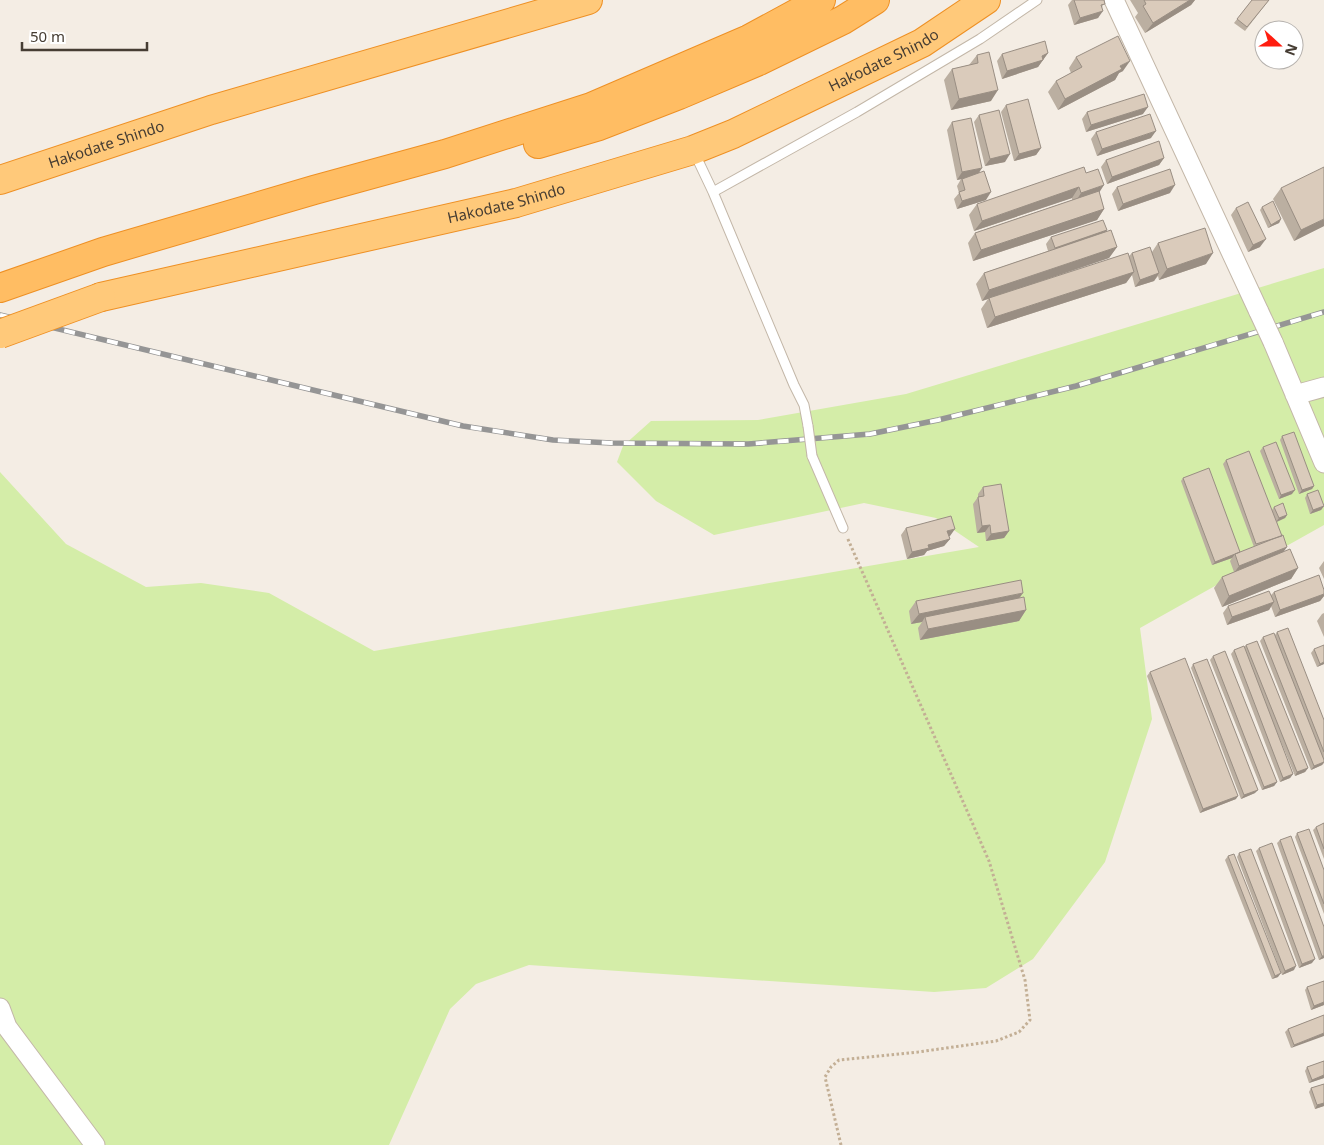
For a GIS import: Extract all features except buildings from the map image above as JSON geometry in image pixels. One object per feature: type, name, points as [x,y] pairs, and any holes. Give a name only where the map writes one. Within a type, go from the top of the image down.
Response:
[{"type":"highway","name":"Hakodate Shindo","points":[[0,180],[211,110],[587,0]]},
{"type":"highway","points":[[0,288],[103,252],[445,154],[592,107],[749,39],[821,0]]},
{"type":"highway","points":[[103,252],[505,154],[599,126],[759,61],[843,20],[875,0]]},
{"type":"highway","name":"Hakodate Shindo","points":[[0,334],[101,297],[516,203],[692,150],[733,134],[922,43],[986,0]]},
{"type":"street","points":[[1114,0],[1273,342],[1324,463]]},
{"type":"street","points":[[1294,394],[1324,387]]},
{"type":"street","points":[[0,1008],[7,1027],[95,1145]]},
{"type":"lane","points":[[713,192],[857,112],[964,49],[1037,0]]},
{"type":"lane","points":[[692,150],[713,192],[804,405],[812,456],[843,528]]},
{"type":"path","points":[[840,1145],[825,1077],[831,1067],[839,1060],[918,1052],[996,1041],[1019,1032],[1030,1020],[1025,980],[989,861],[843,528]]},
{"type":"green space","points":[[1324,268],[1324,525],[1140,628],[1152,719],[1105,862],[1033,959],[986,988],[934,992],[529,965],[476,984],[450,1009],[389,1145],[0,1145],[0,472],[66,544],[146,587],[201,583],[269,593],[374,651],[979,547],[936,518],[864,503],[714,535],[656,501],[617,462],[623,446],[651,421],[758,420],[906,394]]},
{"type":"railway","points":[[0,315],[463,426],[553,440],[611,443],[748,444],[870,434],[938,420],[1076,386],[1324,312]]}]
